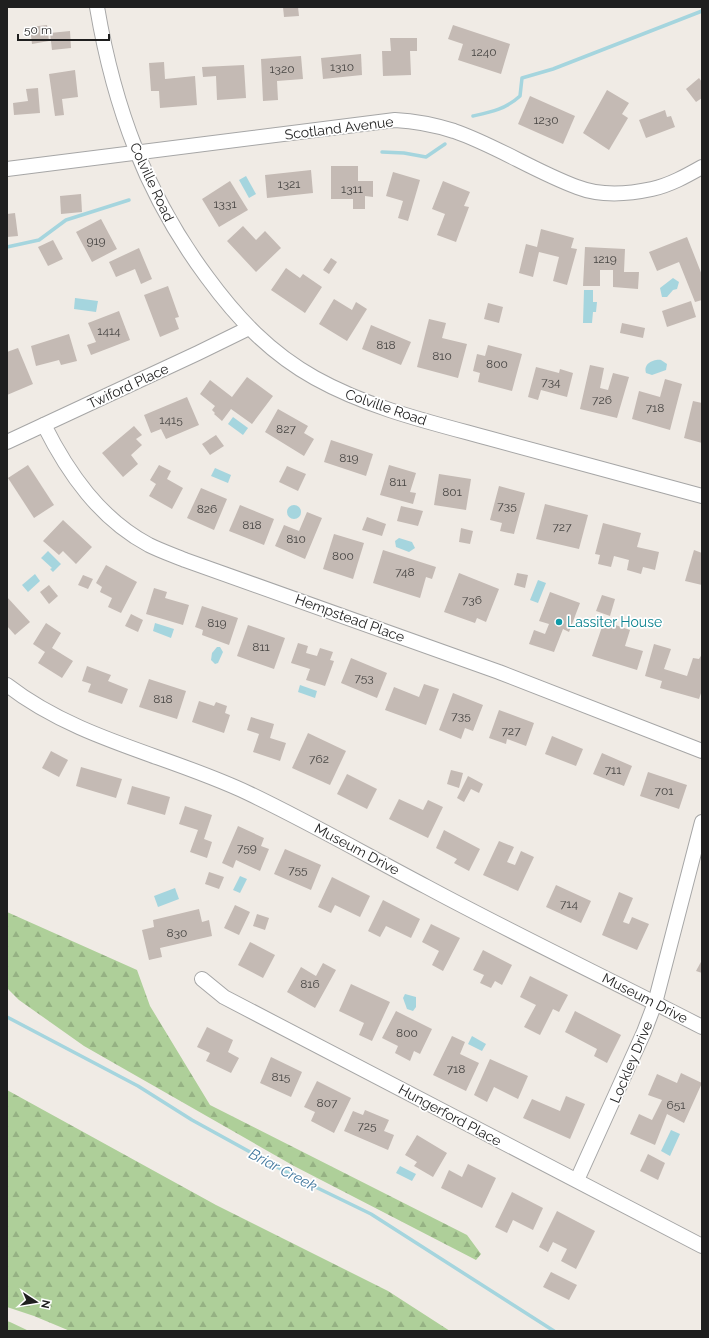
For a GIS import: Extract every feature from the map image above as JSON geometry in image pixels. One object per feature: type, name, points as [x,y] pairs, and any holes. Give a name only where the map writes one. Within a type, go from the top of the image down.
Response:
[{"type":"street","name":"Colville Road","points":[[97,7],[116,96],[153,191],[182,242],[225,302],[249,328],[295,366],[348,395],[371,405],[702,496]]},
{"type":"street","name":"Scotland Avenue","points":[[7,169],[395,120],[419,122],[455,131],[578,187],[600,192],[633,193],[654,189],[675,182],[702,167]]},
{"type":"street","name":"Twiford Place","points":[[7,442],[198,354],[249,328]]},
{"type":"street","name":"Hempstead Place","points":[[44,425],[57,452],[85,492],[116,523],[148,544],[185,560],[499,672],[702,751]]},
{"type":"street","name":"Museum Drive","points":[[7,684],[26,699],[78,728],[198,772],[246,792],[293,815],[428,888],[702,1027]]},
{"type":"street","name":"Lockley Drive","points":[[577,1180],[641,1039],[655,1003],[702,822]]},
{"type":"street","name":"Hungerford Place","points":[[202,979],[224,997],[702,1246]]},
{"type":"green space","points":[[7,912],[137,970],[150,1006],[210,1105],[467,1235],[481,1254],[476,1260],[294,1166],[84,1046],[19,1000],[7,988]]},
{"type":"green space","points":[[7,1090],[216,1205],[388,1291],[450,1331],[70,1331],[34,1316],[7,1307]]},
{"type":"green space","points":[[7,1321],[10,1322],[29,1331],[7,1331]]},
{"type":"water","points":[[246,176],[256,194],[249,198],[239,180]]},
{"type":"water","points":[[673,278],[679,282],[677,289],[673,290],[667,297],[662,297],[660,288]]},
{"type":"water","points":[[584,290],[593,290],[593,302],[597,302],[596,312],[593,312],[592,323],[583,323]]},
{"type":"water","points":[[75,298],[98,301],[96,312],[74,309]]},
{"type":"water","points":[[655,360],[661,360],[667,364],[666,370],[652,375],[646,373],[645,370],[649,363]]},
{"type":"water","points":[[233,417],[248,428],[243,435],[228,424]]},
{"type":"water","points":[[215,468],[231,475],[228,483],[211,476]]},
{"type":"water","points":[[291,505],[297,505],[301,509],[301,515],[297,519],[291,519],[287,515],[287,509]]},
{"type":"water","points":[[399,538],[412,542],[415,548],[409,552],[396,547],[395,541]]},
{"type":"water","points":[[48,551],[61,564],[53,572],[50,569],[52,568],[41,558]]},
{"type":"water","points":[[35,574],[40,581],[28,592],[22,585]]},
{"type":"water","points":[[538,580],[546,583],[538,603],[530,600]]},
{"type":"water","points":[[155,623],[174,629],[171,638],[153,631]]},
{"type":"water","points":[[217,647],[220,647],[223,652],[218,663],[215,664],[211,660],[212,653]]},
{"type":"water","points":[[300,685],[317,691],[315,698],[298,692]]},
{"type":"water","points":[[240,876],[247,879],[240,893],[233,890]]},
{"type":"water","points":[[175,888],[179,899],[158,907],[154,896]]},
{"type":"water","points":[[405,994],[416,997],[416,1007],[413,1011],[407,1009],[403,998]]},
{"type":"water","points":[[472,1036],[486,1044],[482,1051],[468,1044]]},
{"type":"water","points":[[671,1130],[680,1134],[670,1156],[661,1151]]},
{"type":"water","points":[[400,1166],[416,1174],[412,1181],[396,1173]]},
{"type":"building","points":[[283,7],[298,7],[299,16],[284,17]]},
{"type":"building","points":[[47,25],[49,41],[32,44],[30,27]]},
{"type":"building","points":[[453,25],[510,44],[501,74],[458,60],[463,44],[448,39]]},
{"type":"building","points":[[70,31],[71,48],[52,50],[50,33]]},
{"type":"building","points":[[390,38],[417,38],[417,51],[410,51],[411,75],[383,76],[382,51],[391,51]]},
{"type":"building","points":[[361,54],[362,75],[323,79],[321,58]]},
{"type":"building","points":[[301,56],[303,79],[277,81],[278,100],[263,101],[261,59]]},
{"type":"building","points":[[164,62],[165,79],[195,76],[197,105],[160,108],[159,91],[151,91],[149,63]]},
{"type":"building","points":[[244,65],[246,98],[217,100],[216,76],[203,77],[202,67]]},
{"type":"building","points":[[75,70],[78,97],[62,99],[64,115],[55,116],[49,74]]},
{"type":"building","points":[[699,78],[702,82],[702,98],[696,102],[686,89]]},
{"type":"building","points":[[38,88],[40,113],[14,115],[13,103],[28,101],[26,89]]},
{"type":"building","points":[[607,90],[629,103],[622,114],[628,118],[609,150],[583,133]]},
{"type":"building","points":[[530,96],[575,116],[563,144],[518,124]]},
{"type":"building","points":[[665,110],[667,117],[671,116],[675,127],[646,138],[639,120]]},
{"type":"building","points":[[331,166],[358,166],[358,181],[373,181],[373,197],[365,196],[365,209],[353,209],[353,199],[331,199]]},
{"type":"building","points":[[311,170],[313,193],[267,198],[265,175]]},
{"type":"building","points":[[393,172],[420,180],[408,221],[398,218],[403,201],[386,196]]},
{"type":"building","points":[[230,181],[248,210],[219,227],[202,199]]},
{"type":"building","points":[[443,181],[470,192],[464,206],[469,207],[456,242],[437,235],[445,214],[432,209]]},
{"type":"building","points":[[81,194],[82,212],[61,214],[60,196]]},
{"type":"building","points":[[15,213],[18,236],[7,237],[7,214]]},
{"type":"building","points":[[101,219],[117,249],[92,262],[76,232]]},
{"type":"building","points":[[243,226],[256,240],[265,231],[281,248],[256,272],[227,241]]},
{"type":"building","points":[[541,229],[574,238],[571,248],[577,249],[567,285],[553,281],[559,257],[539,252],[533,277],[519,273],[526,244],[537,247]]},
{"type":"building","points":[[687,237],[702,275],[702,300],[695,302],[679,262],[657,271],[649,252]]},
{"type":"building","points":[[53,240],[63,259],[48,266],[38,247]]},
{"type":"building","points":[[585,247],[625,249],[624,272],[639,272],[638,289],[613,287],[613,270],[600,270],[600,286],[583,286]]},
{"type":"building","points":[[139,248],[152,279],[141,284],[135,269],[116,277],[109,262]]},
{"type":"building","points":[[331,258],[337,262],[329,274],[323,270]]},
{"type":"building","points":[[286,268],[300,278],[303,274],[322,287],[305,313],[271,290]]},
{"type":"building","points":[[168,286],[179,317],[175,318],[179,329],[160,337],[144,295]]},
{"type":"building","points":[[334,299],[352,310],[356,302],[367,309],[347,341],[319,324]]},
{"type":"building","points":[[691,301],[696,317],[667,327],[662,311]]},
{"type":"building","points":[[488,303],[503,307],[499,323],[484,319]]},
{"type":"building","points":[[119,311],[130,340],[91,355],[87,345],[96,342],[88,323]]},
{"type":"building","points":[[429,319],[446,323],[442,338],[467,344],[458,378],[417,367]]},
{"type":"building","points":[[622,323],[645,328],[643,338],[620,333]]},
{"type":"building","points":[[371,325],[411,342],[401,365],[362,349]]},
{"type":"building","points":[[69,334],[77,361],[61,365],[59,360],[36,366],[31,346]]},
{"type":"building","points":[[488,345],[522,354],[512,391],[478,382],[480,373],[473,371],[477,354],[485,356]]},
{"type":"building","points":[[18,348],[33,384],[7,395],[7,352]]},
{"type":"building","points":[[590,365],[604,368],[600,388],[608,390],[613,373],[629,377],[617,418],[580,409]]},
{"type":"building","points":[[536,367],[559,373],[560,369],[573,373],[567,397],[541,390],[538,400],[528,397]]},
{"type":"building","points":[[247,377],[273,396],[252,424],[231,409],[222,421],[214,414],[215,413],[212,410],[215,406],[200,394],[210,380],[232,397]]},
{"type":"building","points":[[665,379],[682,384],[670,430],[632,419],[639,391],[660,397]]},
{"type":"building","points":[[187,397],[199,425],[166,439],[161,429],[151,433],[144,415]]},
{"type":"building","points":[[693,401],[702,403],[702,443],[684,438]]},
{"type":"building","points":[[278,409],[308,426],[304,433],[314,439],[304,456],[265,432]]},
{"type":"building","points":[[134,426],[142,435],[136,439],[142,445],[131,455],[138,464],[123,477],[102,453]]},
{"type":"building","points":[[216,435],[224,446],[210,455],[202,444]]},
{"type":"building","points":[[331,440],[373,454],[366,476],[324,462]]},
{"type":"building","points":[[28,465],[54,505],[34,518],[8,478]]},
{"type":"building","points":[[159,465],[171,471],[167,479],[183,488],[172,509],[149,496],[156,484],[150,480]]},
{"type":"building","points":[[389,465],[416,473],[410,492],[416,493],[413,504],[380,495]]},
{"type":"building","points":[[287,466],[306,474],[298,491],[279,482]]},
{"type":"building","points":[[439,474],[471,479],[466,510],[434,505]]},
{"type":"building","points":[[499,486],[525,493],[514,534],[500,531],[502,523],[490,520]]},
{"type":"building","points":[[201,488],[227,499],[214,530],[187,518]]},
{"type":"building","points":[[545,504],[588,515],[579,549],[536,539]]},
{"type":"building","points":[[240,505],[274,519],[264,545],[229,531]]},
{"type":"building","points":[[401,506],[423,511],[418,526],[397,521]]},
{"type":"building","points":[[307,512],[322,518],[305,559],[275,546],[284,525],[299,531]]},
{"type":"building","points":[[367,517],[386,524],[382,536],[362,530]]},
{"type":"building","points":[[63,520],[92,547],[76,564],[63,551],[59,555],[43,541]]},
{"type":"building","points":[[603,523],[641,533],[637,547],[659,552],[655,570],[643,567],[641,574],[627,570],[629,560],[614,556],[611,567],[598,564],[600,555],[595,554]]},
{"type":"building","points":[[461,528],[473,531],[470,544],[459,542]]},
{"type":"building","points":[[334,534],[364,543],[353,579],[323,569]]},
{"type":"building","points":[[383,550],[436,567],[432,579],[426,577],[420,598],[373,583]]},
{"type":"building","points":[[694,550],[702,553],[702,585],[685,581]]},
{"type":"building","points":[[106,565],[137,582],[121,613],[108,607],[112,598],[100,592],[102,587],[96,583]]},
{"type":"building","points":[[459,573],[499,589],[486,622],[477,618],[475,623],[444,612]]},
{"type":"building","points":[[517,573],[528,575],[525,588],[514,585]]},
{"type":"building","points":[[83,575],[93,579],[88,589],[78,585]]},
{"type":"building","points":[[49,585],[58,596],[49,604],[40,592]]},
{"type":"building","points":[[154,588],[167,592],[165,598],[189,605],[183,625],[146,614]]},
{"type":"building","name":"Lassiter House","points":[[550,592],[580,603],[569,632],[563,629],[554,652],[529,644],[534,630],[545,634],[549,624],[539,621]]},
{"type":"building","points":[[602,595],[615,599],[610,616],[596,611]]},
{"type":"building","points":[[7,597],[30,622],[15,635],[7,626]]},
{"type":"building","points":[[202,606],[238,618],[229,645],[202,635],[203,630],[195,627]]},
{"type":"building","points":[[131,614],[143,620],[138,632],[125,626]]},
{"type":"building","points":[[604,621],[630,630],[625,646],[643,651],[637,670],[592,656]]},
{"type":"building","points":[[46,623],[61,633],[52,648],[73,661],[62,678],[38,663],[45,652],[33,644]]},
{"type":"building","points":[[248,625],[285,638],[274,669],[237,656]]},
{"type":"building","points":[[298,643],[308,646],[306,653],[317,656],[320,648],[333,652],[330,660],[334,661],[325,686],[306,680],[310,669],[291,663]]},
{"type":"building","points":[[654,644],[671,649],[664,669],[687,676],[693,658],[699,659],[702,654],[702,690],[699,699],[660,688],[662,681],[645,676]]},
{"type":"building","points":[[351,658],[387,673],[377,698],[341,683]]},
{"type":"building","points":[[87,666],[111,675],[108,681],[128,689],[122,704],[88,692],[91,684],[82,681]]},
{"type":"building","points":[[149,679],[186,691],[177,719],[139,707]]},
{"type":"building","points":[[424,684],[439,689],[426,725],[385,710],[394,687],[419,697]]},
{"type":"building","points":[[453,693],[483,705],[473,731],[465,728],[461,739],[439,730]]},
{"type":"building","points":[[199,701],[214,706],[216,702],[227,706],[225,713],[230,715],[224,733],[192,722]]},
{"type":"building","points":[[499,710],[534,723],[526,746],[507,739],[506,744],[489,738]]},
{"type":"building","points":[[251,717],[274,724],[270,738],[286,743],[280,761],[253,752],[259,734],[247,730]]},
{"type":"building","points":[[308,733],[346,751],[330,785],[292,768]]},
{"type":"building","points":[[552,736],[583,749],[576,766],[545,754]]},
{"type":"building","points":[[51,751],[68,760],[59,777],[42,768]]},
{"type":"building","points":[[602,753],[632,766],[624,786],[593,774]]},
{"type":"building","points":[[81,767],[122,779],[116,798],[76,786]]},
{"type":"building","points":[[451,770],[463,773],[459,788],[447,784]]},
{"type":"building","points":[[648,772],[687,785],[679,809],[640,796]]},
{"type":"building","points":[[347,774],[377,789],[367,809],[337,794]]},
{"type":"building","points":[[468,776],[483,784],[479,793],[471,789],[464,802],[457,798]]},
{"type":"building","points":[[132,786],[170,797],[165,815],[127,804]]},
{"type":"building","points":[[399,799],[423,810],[428,800],[443,807],[428,838],[389,819]]},
{"type":"building","points":[[185,806],[212,815],[204,839],[212,842],[207,858],[190,852],[198,830],[179,824]]},
{"type":"building","points":[[238,826],[264,838],[261,846],[269,849],[260,871],[236,860],[233,868],[222,863]]},
{"type":"building","points":[[444,830],[480,849],[469,871],[454,863],[457,859],[436,848]]},
{"type":"building","points":[[499,841],[514,847],[507,862],[515,865],[521,851],[534,857],[518,891],[483,875]]},
{"type":"building","points":[[285,849],[321,865],[311,890],[274,874]]},
{"type":"building","points":[[209,872],[224,877],[219,889],[205,884]]},
{"type":"building","points":[[332,877],[370,896],[360,917],[335,905],[331,913],[318,907]]},
{"type":"building","points":[[556,885],[591,901],[581,923],[546,907]]},
{"type":"building","points":[[619,892],[633,898],[623,922],[629,924],[632,917],[649,924],[637,950],[602,935]]},
{"type":"building","points":[[383,900],[420,919],[411,938],[386,926],[380,937],[368,931]]},
{"type":"building","points":[[235,905],[250,912],[239,935],[224,928]]},
{"type":"building","points":[[199,909],[202,922],[209,920],[212,936],[160,948],[162,957],[149,960],[142,930],[154,927],[153,920]]},
{"type":"building","points":[[257,914],[269,918],[265,930],[253,926]]},
{"type":"building","points":[[431,924],[460,938],[443,971],[432,965],[439,951],[422,942]]},
{"type":"building","points":[[250,942],[275,955],[263,978],[238,965]]},
{"type":"building","points":[[483,950],[512,965],[502,985],[495,981],[491,988],[480,983],[484,975],[473,970]]},
{"type":"building","points":[[702,960],[702,973],[696,971]]},
{"type":"building","points":[[323,963],[336,970],[315,1008],[287,992],[301,967],[316,976]]},
{"type":"building","points":[[530,976],[568,995],[559,1012],[553,1009],[540,1035],[524,1027],[536,1005],[520,997]]},
{"type":"building","points":[[351,984],[390,1002],[372,1041],[359,1035],[364,1023],[339,1011]]},
{"type":"building","points":[[396,1011],[432,1029],[420,1054],[414,1051],[410,1061],[395,1053],[398,1046],[382,1038]]},
{"type":"building","points":[[575,1011],[621,1035],[607,1063],[594,1056],[597,1049],[565,1032]]},
{"type":"building","points":[[207,1027],[233,1040],[228,1052],[239,1058],[231,1073],[206,1061],[210,1053],[197,1047]]},
{"type":"building","points":[[452,1036],[465,1042],[460,1054],[479,1063],[466,1091],[433,1075]]},
{"type":"building","points":[[271,1057],[302,1072],[291,1097],[260,1083]]},
{"type":"building","points":[[490,1059],[528,1076],[518,1099],[494,1087],[487,1102],[474,1095]]},
{"type":"building","points":[[681,1073],[702,1083],[684,1123],[667,1114],[655,1145],[630,1134],[639,1114],[652,1120],[662,1100],[648,1095],[657,1074],[677,1083]]},
{"type":"building","points":[[317,1081],[351,1098],[334,1133],[311,1121],[315,1112],[304,1107]]},
{"type":"building","points":[[566,1096],[585,1104],[570,1139],[523,1118],[532,1099],[560,1111]]},
{"type":"building","points":[[365,1110],[389,1120],[384,1131],[394,1135],[388,1150],[344,1131],[353,1111],[363,1115]]},
{"type":"building","points":[[417,1135],[447,1153],[433,1177],[414,1166],[417,1162],[405,1155]]},
{"type":"building","points":[[648,1154],[665,1163],[658,1180],[640,1171]]},
{"type":"building","points":[[468,1164],[496,1178],[482,1208],[441,1188],[449,1170],[462,1177]]},
{"type":"building","points":[[512,1192],[543,1208],[533,1230],[513,1220],[507,1233],[495,1227]]},
{"type":"building","points":[[557,1211],[595,1231],[576,1269],[561,1261],[567,1249],[553,1242],[548,1252],[539,1247]]},
{"type":"building","points":[[551,1272],[577,1285],[569,1300],[543,1287]]},
{"type":"waterway","points":[[473,116],[498,109],[515,100],[520,96],[522,78],[553,69],[702,11]]},
{"type":"waterway","points":[[382,152],[404,153],[426,157],[445,144]]},
{"type":"waterway","points":[[7,247],[39,240],[66,220],[129,200]]},
{"type":"waterway","name":"Briar Creek","points":[[7,1017],[138,1086],[192,1120],[299,1179],[371,1214],[554,1331]]},
{"type":"place","name":"Lassiter House","points":[[559,622]]}]
